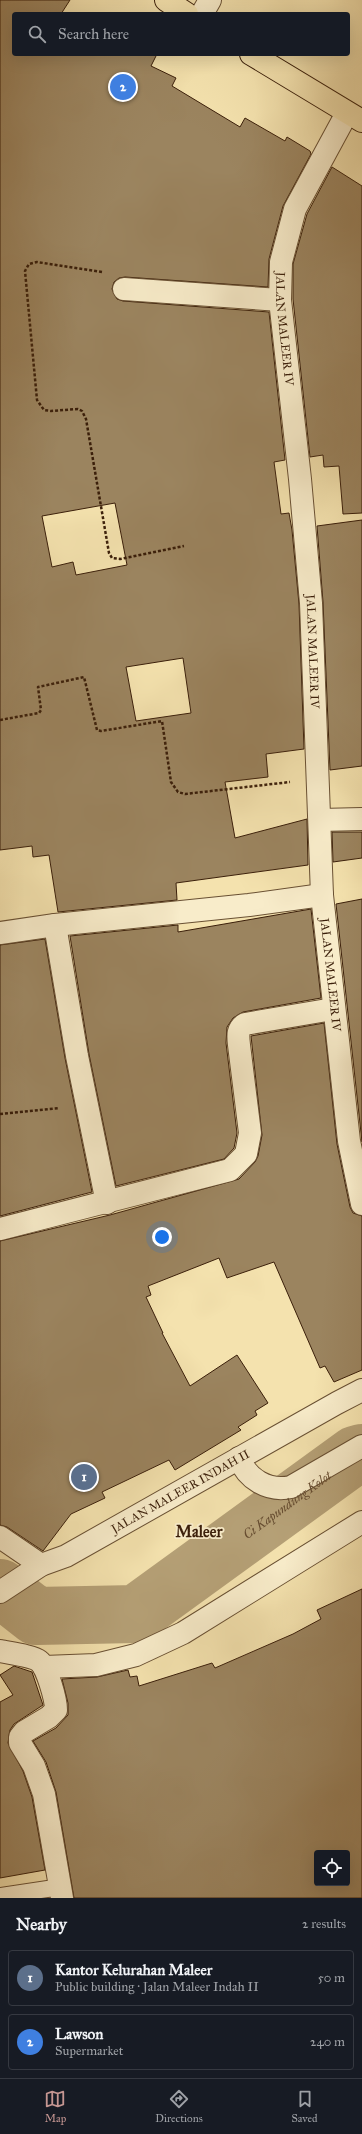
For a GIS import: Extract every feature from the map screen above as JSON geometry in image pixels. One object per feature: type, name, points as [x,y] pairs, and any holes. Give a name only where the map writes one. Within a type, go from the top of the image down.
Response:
[{"type":"main road","points":[[166,0],[184,12]]},
{"type":"main road","points":[[255,56],[354,117]]},
{"type":"street","points":[[203,12],[210,0]]},
{"type":"street","name":"JALAN MALEER IV","points":[[354,117],[295,209],[281,262],[280,300],[300,479],[311,604],[322,895],[333,1009],[349,1141],[362,1204]]},
{"type":"street","points":[[124,289],[280,300]]},
{"type":"street","points":[[320,820],[362,819]]},
{"type":"street","points":[[0,933],[55,925],[249,905],[322,895]]},
{"type":"street","points":[[55,925],[77,1056],[107,1203]]},
{"type":"street","points":[[0,1229],[107,1203],[230,1170],[246,1154],[250,1133],[239,1051],[238,1032],[241,1027],[245,1024],[333,1009]]},
{"type":"street","name":"JALAN MALEER INDAH II","points":[[4,1589],[41,1565],[66,1556],[362,1390]]},
{"type":"street","points":[[239,1458],[243,1469],[254,1480],[280,1489],[291,1486],[362,1446]]},
{"type":"street","points":[[44,1667],[96,1665],[136,1655],[183,1633],[362,1522]]},
{"type":"street","points":[[0,1537],[41,1565]]},
{"type":"street","points":[[0,1651],[38,1660],[44,1667],[56,1702],[56,1710],[24,1732],[20,1737],[20,1744],[34,1766],[44,1794],[62,1892]]},
{"type":"lane","points":[[0,1896],[62,1892]]},
{"type":"path","points":[[124,289],[122,279],[118,274],[37,262],[29,264],[25,271],[37,400],[44,410],[50,412],[78,410],[82,411],[86,419],[109,553],[112,558],[120,559],[184,546]]},
{"type":"path","points":[[0,720],[39,714],[41,710],[38,687],[84,676],[97,730],[101,732],[159,720],[162,721],[164,724],[171,782],[178,792],[185,794],[318,779]]},
{"type":"path","points":[[0,1114],[87,1104]]},
{"type":"building","points":[[0,0],[70,0],[62,12],[12,12],[12,56],[156,56],[151,66],[176,78],[172,86],[240,127],[245,118],[285,141],[287,137],[310,151],[311,154],[283,206],[269,259],[268,287],[125,277],[119,278],[114,282],[112,289],[117,299],[123,301],[269,312],[285,460],[274,462],[281,514],[289,513],[292,530],[299,604],[304,749],[266,754],[268,777],[225,782],[235,838],[307,819],[308,865],[176,883],[177,900],[58,912],[49,855],[33,857],[32,846],[0,850]],"holes":[[[115,503],[127,565],[76,575],[73,562],[52,567],[42,516]],[[183,658],[191,713],[136,721],[126,667]]]},
{"type":"building","points":[[332,167],[362,186],[362,513],[343,514],[339,466],[324,467],[323,455],[310,457],[293,299],[293,264],[307,214]]},
{"type":"building","points":[[362,520],[362,766],[330,770],[323,602],[317,526]]},
{"type":"building","points":[[332,832],[362,832],[362,858],[333,862]]},
{"type":"building","points":[[362,899],[362,1142],[336,904]]},
{"type":"building","points":[[311,909],[321,998],[243,1012],[233,1018],[227,1027],[226,1043],[237,1133],[234,1148],[224,1159],[116,1186],[89,1054],[70,936],[178,925],[178,932]]},
{"type":"building","points":[[45,939],[65,1058],[92,1192],[0,1216],[0,945]]},
{"type":"building","points":[[324,1023],[337,1144],[350,1207],[353,1213],[362,1216],[362,1370],[334,1382],[325,1366],[320,1368],[274,1262],[227,1278],[219,1258],[148,1286],[151,1295],[146,1297],[162,1333],[190,1386],[237,1355],[268,1403],[255,1411],[257,1415],[238,1427],[241,1430],[175,1470],[169,1460],[102,1492],[105,1498],[71,1514],[43,1551],[7,1527],[0,1525],[0,1241],[110,1215],[239,1179],[255,1162],[258,1156],[262,1135],[251,1036]]},
{"type":"building","points":[[362,1589],[362,1898],[74,1898],[56,1792],[46,1762],[33,1741],[56,1728],[68,1715],[68,1703],[62,1679],[97,1677],[128,1670],[130,1677],[137,1676],[139,1686],[212,1663],[215,1668],[293,1634],[321,1619],[317,1610]]},
{"type":"building","points":[[14,1666],[32,1672],[43,1705],[14,1724],[10,1730],[8,1743],[23,1771],[32,1797],[45,1870],[0,1878],[0,1702],[13,1695],[0,1675]]},
{"type":"waterway","name":"Ci Kapundung Kolot","points":[[0,1588],[36,1616],[136,1614],[355,1455],[362,1453]]},
{"type":"place","name":"Lawson","points":[[123,87]]},
{"type":"place","name":"Kantor Kelurahan Maleer","points":[[84,1477]]},
{"type":"district","name":"Maleer","points":[[199,1531]]}]
